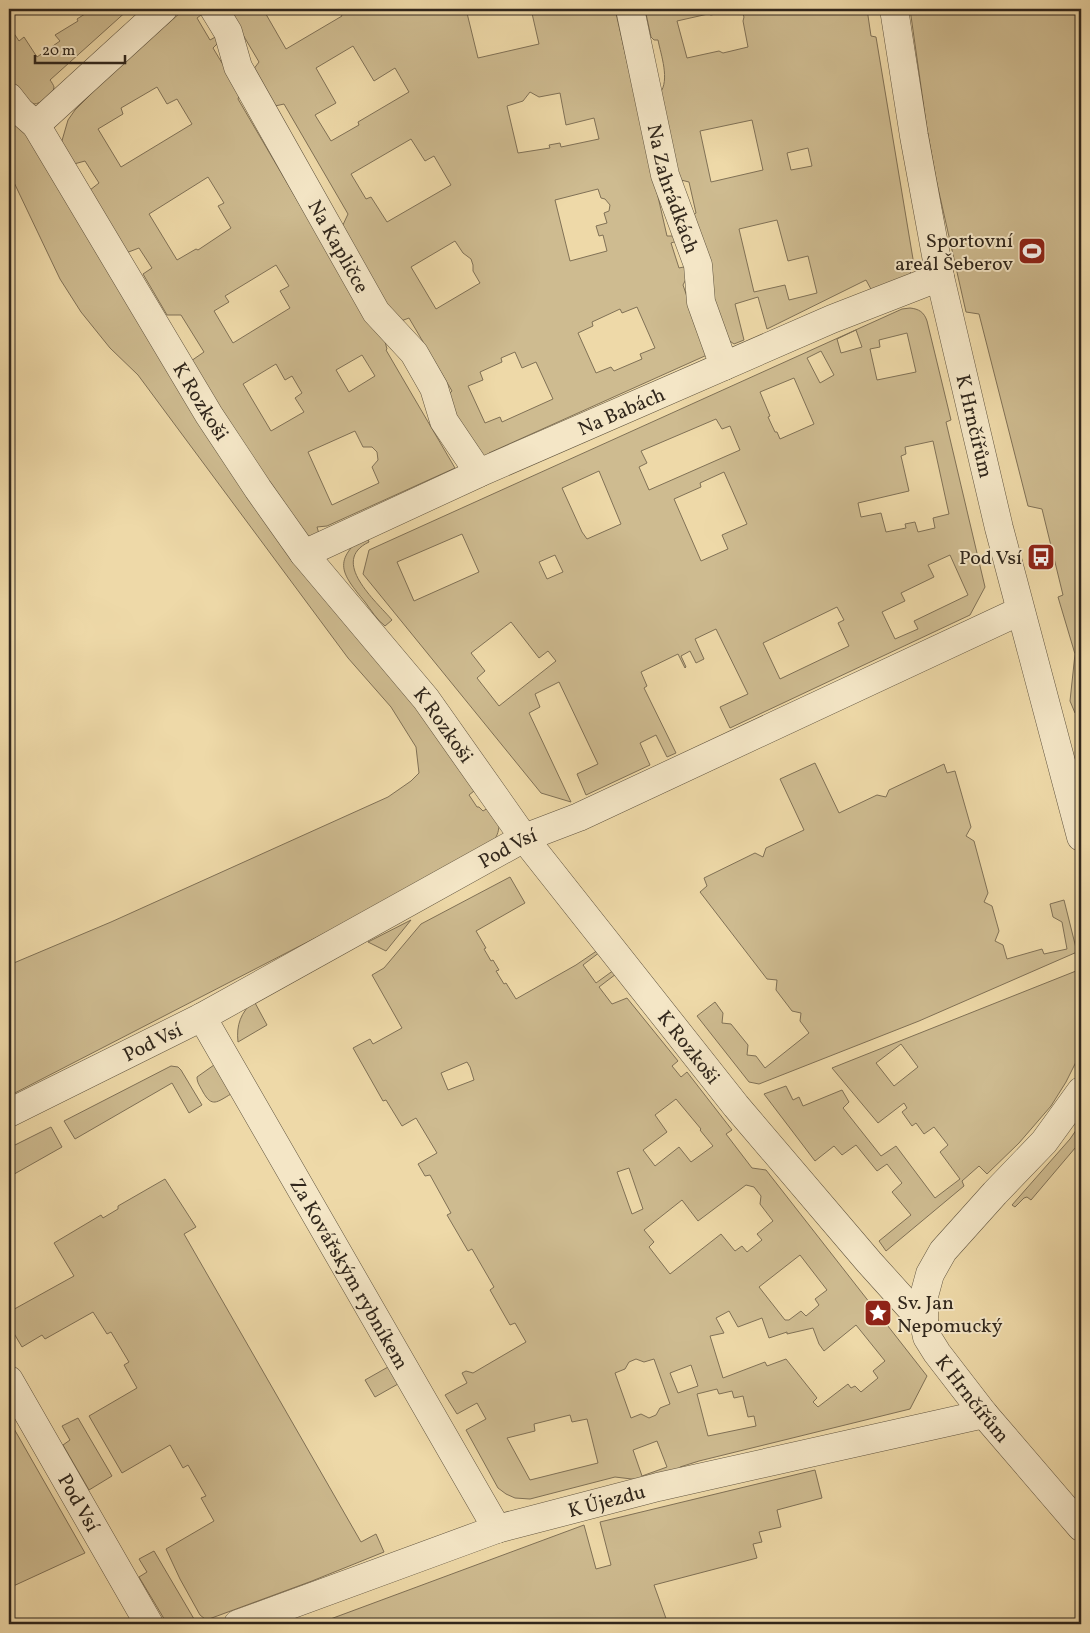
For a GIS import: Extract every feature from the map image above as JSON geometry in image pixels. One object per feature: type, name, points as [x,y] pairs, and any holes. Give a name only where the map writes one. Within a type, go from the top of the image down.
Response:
[{"type":"street","points":[[36,125],[162,9]]},
{"type":"street","name":"Na Kapličce","points":[[214,9],[230,37],[238,67],[362,286],[382,319],[414,353],[434,388],[444,421],[479,474]]},
{"type":"street","name":"Na Zahrádkách","points":[[630,9],[665,175],[698,266],[701,302],[724,366]]},
{"type":"street","name":"K Hrnčířům","points":[[894,9],[914,136],[940,277],[1020,611],[1081,837]]},
{"type":"street","name":"K Rozkoši","points":[[9,96],[20,111],[36,125],[208,415],[304,554],[426,699],[524,838],[736,1106],[869,1262],[924,1322]]},
{"type":"street","name":"Na Babách","points":[[304,554],[479,474],[724,366],[832,319],[940,277]]},
{"type":"street","name":"Pod Vsí","points":[[9,1113],[202,1017],[524,838],[579,817],[1020,611]]},
{"type":"street","name":"Za Kovářským rybníkem","points":[[202,1017],[498,1530]]},
{"type":"street","name":"K Hrnčířům","points":[[1081,1091],[1044,1142],[995,1193],[943,1252],[930,1274],[924,1296],[924,1322],[927,1337],[937,1353],[984,1414],[1081,1527]]},
{"type":"street","name":"Pod Vsí","points":[[9,1380],[149,1624]]},
{"type":"street","name":"K Újezdu","points":[[238,1624],[498,1530],[658,1486],[984,1414]]},
{"type":"shaded area","points":[[87,9],[129,9],[50,80],[54,86],[52,93],[46,99],[34,104],[22,99],[12,89],[8,76],[9,26],[19,41],[24,37],[37,57],[60,41],[55,35],[78,21],[77,19],[88,12]]},
{"type":"shaded area","points":[[189,9],[200,9],[205,12],[197,18],[210,40],[219,35],[219,42],[213,48],[240,93],[238,99],[304,212],[384,338],[386,350],[455,468],[327,526],[317,527],[320,537],[317,539],[302,536],[191,361],[204,352],[181,315],[167,315],[143,274],[152,268],[139,248],[126,253],[90,190],[99,183],[85,161],[74,164],[61,144],[68,120],[75,110],[119,66],[180,13]],"holes":[[[157,87],[167,104],[177,99],[192,124],[121,167],[98,129],[123,114],[121,108]],[[208,177],[224,203],[218,206],[231,228],[198,250],[196,249],[177,260],[149,214]],[[276,265],[289,286],[280,291],[290,308],[233,343],[214,311],[229,302],[225,296]],[[362,355],[375,376],[349,392],[336,370]],[[276,364],[285,380],[292,376],[302,393],[295,398],[304,412],[271,431],[243,384]],[[355,431],[363,447],[372,447],[377,452],[378,460],[372,467],[379,483],[332,505],[308,452]]]},
{"type":"shaded area","points":[[223,9],[263,9],[286,49],[342,16],[338,9],[466,9],[478,58],[539,44],[531,9],[615,9],[667,236],[676,236],[680,240],[671,243],[679,268],[688,266],[687,277],[683,285],[707,355],[489,453],[491,459],[473,454],[448,395],[452,391],[409,318],[401,321],[392,319],[341,229],[348,214],[284,104],[275,106],[253,70],[259,62],[236,23]],"holes":[[[353,46],[374,81],[395,68],[409,92],[358,122],[359,125],[331,141],[315,115],[336,103],[316,68]],[[530,92],[539,97],[560,93],[566,125],[594,118],[599,139],[561,147],[560,143],[549,145],[550,148],[518,153],[507,106],[523,101]],[[411,139],[425,161],[434,156],[451,185],[387,222],[371,197],[366,199],[351,174]],[[598,189],[601,198],[605,199],[610,205],[609,211],[604,213],[607,223],[596,226],[599,236],[603,235],[607,251],[570,261],[555,200]],[[455,241],[463,253],[471,259],[473,271],[480,283],[436,309],[411,267]],[[637,307],[655,348],[640,354],[642,359],[614,371],[611,367],[596,373],[578,333],[593,326],[592,322],[620,309],[622,313]],[[515,352],[522,368],[536,362],[553,399],[502,422],[500,417],[485,423],[468,386],[483,380],[480,372],[502,362],[501,358]]]},
{"type":"shaded area","points":[[645,9],[726,9],[725,12],[677,21],[687,58],[748,47],[743,21],[744,17],[741,9],[867,9],[871,36],[876,37],[914,265],[909,270],[912,275],[872,291],[866,280],[767,329],[758,297],[735,304],[744,340],[734,344],[724,337],[693,215],[696,213],[689,182],[677,179],[660,93],[663,88],[665,74],[663,60],[658,40],[654,40],[651,37]],"holes":[[[752,120],[763,170],[711,182],[700,131]],[[808,148],[812,166],[791,170],[787,153]],[[777,220],[788,261],[808,256],[817,293],[789,300],[785,285],[754,292],[739,229]]]},
{"type":"shaded area","name":"Sportovní areál Šeberov","points":[[910,9],[1081,9],[1081,711],[1075,713],[1070,701],[1075,654],[1058,597],[1063,595],[1042,509],[1028,506],[979,314],[966,312],[936,179]]},
{"type":"shaded area","points":[[9,113],[29,138],[384,669],[467,771],[474,791],[469,795],[477,807],[483,811],[488,808],[499,818],[499,825],[495,838],[480,853],[9,1096],[9,965],[111,922],[388,797],[419,773],[416,747],[391,707],[348,658],[138,375],[110,348],[81,312],[60,279],[9,172]]},
{"type":"shaded area","points":[[902,309],[916,309],[921,311],[926,318],[951,420],[946,422],[985,587],[970,615],[730,728],[720,707],[748,694],[716,629],[695,639],[704,659],[696,663],[690,651],[681,656],[685,668],[678,654],[641,672],[647,686],[644,688],[676,753],[667,757],[656,735],[640,743],[650,765],[586,795],[577,774],[598,764],[559,682],[535,694],[540,707],[529,713],[571,802],[541,793],[363,574],[369,550]],"holes":[[[856,330],[862,347],[841,353],[837,339]],[[907,333],[916,372],[877,380],[870,349],[880,347],[879,340]],[[821,351],[834,375],[820,383],[807,358]],[[794,378],[814,424],[780,439],[768,417],[770,416],[760,392]],[[716,419],[722,429],[730,426],[740,450],[649,490],[639,467],[647,463],[641,451]],[[933,441],[949,514],[933,518],[935,528],[918,532],[915,522],[905,524],[906,528],[886,532],[881,513],[861,517],[858,503],[909,491],[901,456],[906,454],[905,447]],[[599,471],[621,524],[587,539],[562,488]],[[724,472],[747,524],[722,535],[728,549],[701,561],[674,499],[701,487],[700,483]],[[462,534],[479,572],[414,601],[397,562]],[[555,555],[563,572],[547,579],[539,562]],[[950,555],[968,595],[914,621],[918,629],[895,639],[882,612],[905,601],[901,593],[934,577],[928,565]],[[837,607],[844,620],[838,623],[849,646],[780,679],[763,643]],[[511,622],[539,658],[548,651],[556,661],[499,706],[477,678],[485,671],[471,653]]]},
{"type":"shaded area","points":[[366,534],[369,542],[358,550],[353,560],[354,570],[367,592],[392,620],[385,626],[350,583],[344,567],[344,560],[348,552]]},
{"type":"shaded area","points":[[815,763],[839,813],[877,795],[886,797],[889,790],[944,764],[947,773],[955,771],[971,827],[966,836],[974,841],[988,893],[984,902],[992,906],[999,931],[995,941],[1003,945],[1007,959],[1042,949],[1044,954],[1067,949],[1062,922],[1053,917],[1050,904],[1064,900],[1077,952],[919,1021],[759,1084],[749,1082],[697,1016],[715,1002],[723,1013],[722,1023],[731,1024],[748,1045],[747,1055],[756,1056],[765,1068],[809,1033],[800,1021],[801,1013],[792,1011],[776,990],[777,980],[767,979],[700,892],[707,886],[704,878],[755,853],[763,857],[766,848],[804,830],[780,779]]},
{"type":"shaded area","points":[[510,877],[525,903],[476,931],[491,961],[493,960],[499,970],[496,971],[516,999],[576,965],[598,950],[600,952],[583,965],[596,983],[614,970],[616,974],[599,987],[612,1004],[627,998],[678,1061],[672,1066],[681,1077],[687,1072],[732,1130],[726,1134],[752,1168],[766,1170],[927,1376],[910,1409],[699,1461],[680,1467],[680,1471],[640,1480],[615,1477],[530,1499],[515,1498],[498,1488],[466,1430],[486,1419],[477,1403],[457,1414],[445,1395],[467,1383],[462,1373],[466,1371],[473,1373],[526,1342],[515,1323],[510,1325],[490,1290],[494,1287],[472,1249],[468,1251],[447,1215],[451,1213],[430,1175],[425,1176],[418,1164],[437,1153],[416,1118],[402,1126],[386,1100],[383,1101],[353,1048],[370,1039],[373,1044],[402,1028],[372,975],[384,968],[421,924]],"holes":[[[467,1062],[474,1080],[448,1090],[441,1073]],[[676,1099],[713,1146],[691,1162],[679,1147],[655,1166],[643,1150],[667,1132],[655,1115]],[[629,1168],[643,1209],[632,1214],[617,1172]],[[746,1185],[754,1187],[761,1196],[760,1204],[773,1221],[757,1234],[762,1240],[747,1252],[742,1246],[735,1251],[721,1234],[670,1274],[649,1247],[654,1242],[644,1230],[682,1200],[698,1221]],[[800,1255],[827,1290],[815,1299],[819,1305],[806,1316],[801,1311],[789,1320],[785,1320],[759,1287]],[[729,1311],[738,1327],[762,1318],[769,1338],[787,1332],[787,1334],[813,1328],[824,1351],[856,1325],[885,1361],[873,1371],[878,1378],[861,1392],[855,1386],[851,1388],[848,1384],[818,1407],[813,1402],[817,1398],[786,1359],[767,1366],[765,1362],[723,1378],[710,1336],[724,1333],[716,1318]],[[636,1359],[644,1362],[654,1359],[670,1404],[660,1408],[656,1415],[649,1418],[641,1414],[631,1418],[615,1373],[625,1369],[629,1362]],[[691,1365],[698,1386],[678,1393],[670,1373]],[[717,1389],[719,1394],[732,1391],[734,1398],[743,1396],[748,1417],[754,1416],[756,1426],[708,1436],[697,1394]],[[570,1415],[572,1422],[587,1419],[598,1463],[530,1480],[507,1438],[535,1431],[534,1424]],[[657,1441],[667,1467],[642,1476],[633,1450]]]},
{"type":"shaded area","points":[[411,920],[386,951],[368,942]]},
{"type":"shaded area","points":[[1081,969],[1081,1052],[1051,1106],[1019,1143],[987,1174],[979,1166],[962,1181],[964,1186],[886,1251],[879,1241],[911,1215],[892,1192],[902,1183],[887,1164],[877,1171],[856,1145],[842,1155],[834,1146],[815,1161],[764,1094],[786,1086],[793,1100],[799,1097],[803,1106],[842,1090],[849,1102],[843,1108],[881,1156],[896,1146],[935,1198],[960,1179],[940,1152],[948,1145],[934,1127],[924,1134],[916,1123],[912,1126],[902,1112],[907,1108],[904,1103],[878,1123],[832,1068]],"holes":[[[901,1044],[918,1067],[894,1086],[876,1063]]]},
{"type":"shaded area","points":[[254,1001],[267,1025],[238,1042],[240,1019]]},
{"type":"shaded area","points":[[214,1065],[231,1094],[212,1102],[206,1097],[197,1077]]},
{"type":"shaded area","points":[[171,1066],[178,1067],[181,1070],[202,1105],[189,1113],[172,1083],[75,1139],[64,1121]]},
{"type":"shaded area","points":[[1081,1123],[1081,1141],[1031,1200],[1027,1197],[1015,1207],[1012,1205],[1070,1139]]},
{"type":"shaded area","points":[[51,1127],[62,1147],[9,1177],[9,1148]]},
{"type":"shaded area","points":[[165,1179],[196,1227],[184,1234],[361,1542],[376,1534],[384,1552],[209,1619],[205,1619],[200,1615],[166,1549],[214,1521],[201,1498],[206,1496],[188,1465],[183,1468],[170,1445],[122,1473],[89,1416],[137,1388],[124,1365],[129,1362],[111,1332],[107,1334],[93,1312],[45,1339],[42,1335],[22,1347],[9,1325],[9,1312],[74,1276],[54,1243],[101,1215],[103,1218],[118,1209],[118,1206]]},
{"type":"shaded area","points":[[388,1367],[398,1384],[375,1397],[365,1380]]},
{"type":"shaded area","points":[[78,1418],[112,1476],[89,1490],[63,1445],[70,1440],[62,1426]]},
{"type":"shaded area","points":[[9,1420],[85,1553],[9,1588]]},
{"type":"shaded area","points":[[815,1470],[822,1498],[777,1510],[781,1527],[759,1532],[762,1542],[753,1544],[757,1558],[654,1585],[668,1624],[317,1624],[584,1525],[596,1569],[611,1565],[600,1522]]},
{"type":"shaded area","points":[[154,1551],[197,1624],[168,1623],[139,1577],[147,1572],[139,1559]]},
{"type":"place","name":"Sportovní areál Šeberov","points":[[1032,251]]},
{"type":"place","name":"Pod Vsí","points":[[1041,557]]},
{"type":"place","name":"Sv. Jan Nepomucký","points":[[878,1313]]}]
